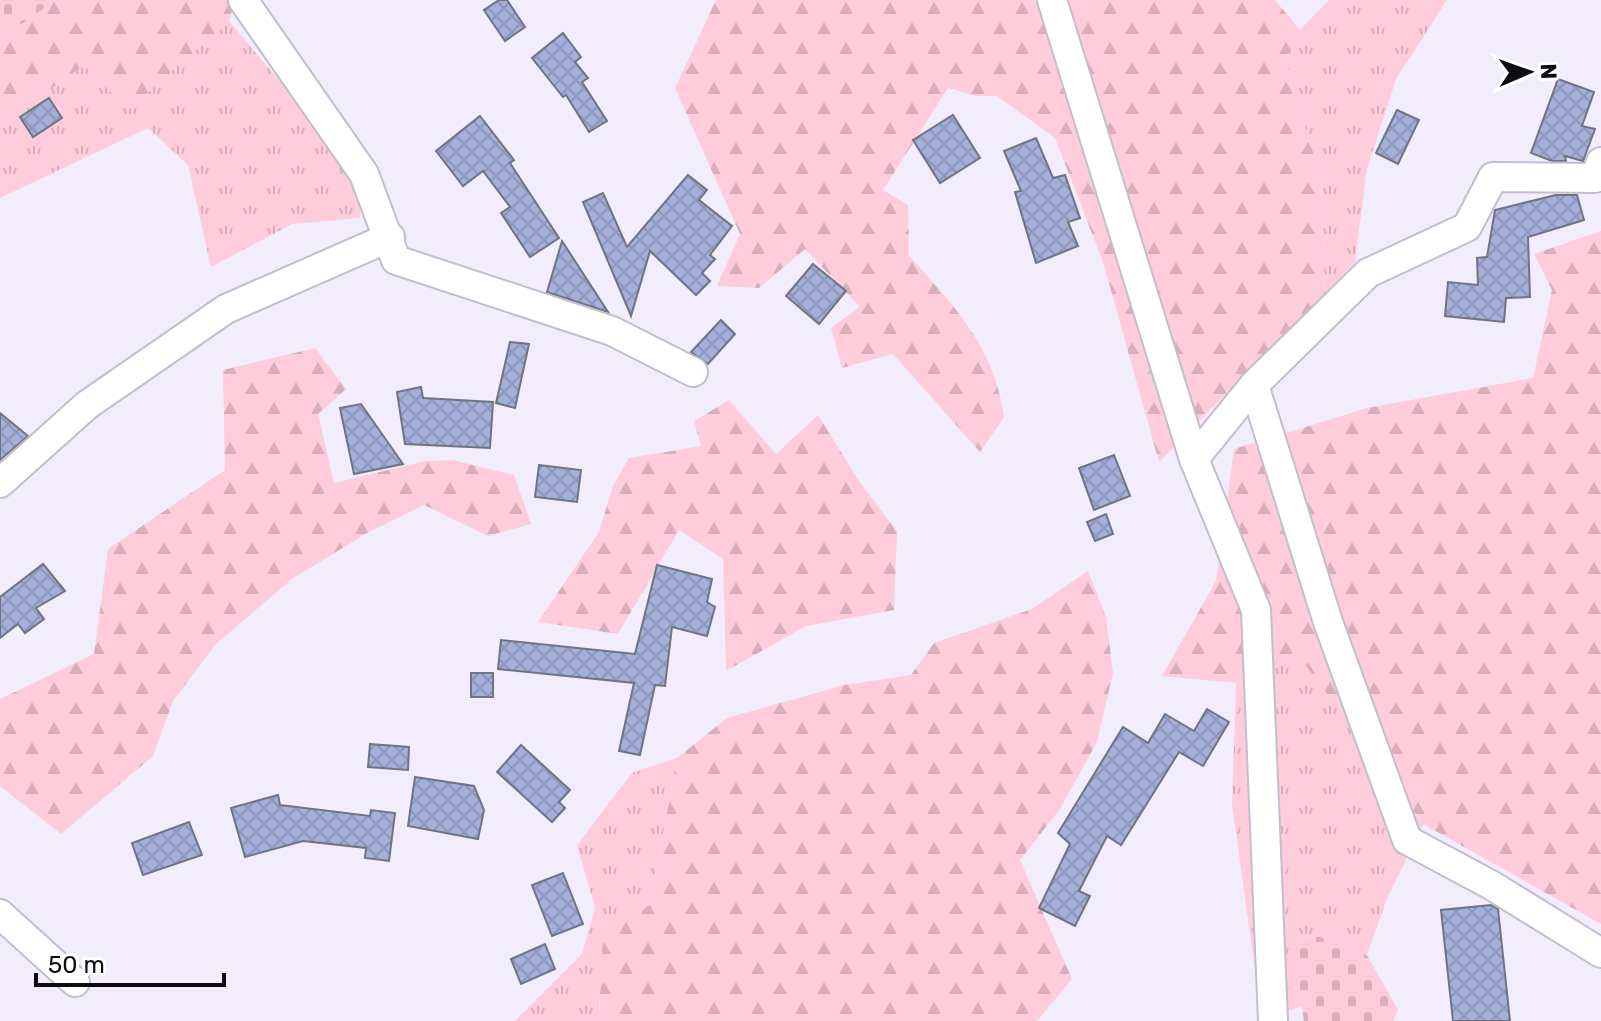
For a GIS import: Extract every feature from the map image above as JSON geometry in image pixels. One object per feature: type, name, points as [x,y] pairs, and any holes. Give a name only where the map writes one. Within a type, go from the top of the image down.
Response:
[{"type":"street","points":[[243,0],[364,174],[396,260],[612,331],[693,372]]},
{"type":"street","points":[[1052,0],[1194,459],[1256,610],[1273,1021]]},
{"type":"street","points":[[1194,459],[1254,385],[1368,273],[1467,227],[1493,177],[1595,178],[1601,162]]},
{"type":"street","points":[[0,483],[87,405],[226,309],[390,237]]},
{"type":"street","points":[[1254,385],[1328,622],[1407,840],[1491,885],[1601,953]]},
{"type":"street","points":[[0,914],[75,982]]},
{"type":"green space","points":[[0,0],[55,0],[16,28],[0,33]]},
{"type":"green space","points":[[55,0],[235,0],[229,21],[128,110],[85,65],[0,124],[0,33],[16,27]]},
{"type":"green space","points":[[716,0],[1275,0],[1300,30],[1286,64],[1321,178],[1325,293],[1159,462],[1103,262],[1055,138],[997,96],[976,96],[948,88],[883,190],[908,205],[909,256],[970,329],[992,370],[1004,417],[980,452],[893,354],[842,368],[831,328],[860,307],[805,249],[759,288],[717,286],[740,234],[675,88]]},
{"type":"green space","points":[[1329,0],[1447,0],[1396,79],[1367,169],[1355,262],[1325,293],[1321,178],[1286,64],[1300,30]]},
{"type":"green space","points":[[229,21],[293,97],[360,196],[360,218],[292,224],[211,267],[188,165],[148,128],[0,198],[0,124],[85,65],[128,109]]},
{"type":"green space","points":[[1601,231],[1601,924],[1423,824],[1301,659],[1236,683],[1162,676],[1216,581],[1234,449],[1367,408],[1533,378],[1552,290],[1534,254]]},
{"type":"green space","points":[[315,348],[346,389],[318,414],[334,483],[425,461],[452,460],[514,475],[531,524],[488,536],[424,505],[367,533],[292,579],[216,644],[173,701],[153,756],[61,834],[0,786],[0,699],[94,654],[108,549],[225,470],[223,370]]},
{"type":"green space","points":[[729,400],[776,454],[818,415],[859,481],[897,531],[894,610],[806,626],[726,671],[723,559],[679,530],[618,634],[538,622],[599,532],[613,486],[629,458],[701,446],[694,421]]},
{"type":"green space","points":[[1088,571],[1106,617],[1113,673],[1097,742],[1060,809],[1020,860],[1072,979],[1037,1021],[599,1021],[603,932],[650,905],[677,758],[727,718],[844,685],[911,675],[934,643],[1032,609]]},
{"type":"green space","points":[[1301,658],[1423,824],[1386,901],[1367,955],[1320,937],[1292,936],[1302,1006],[1262,1020],[1232,804],[1236,683]]},
{"type":"green space","points":[[677,758],[650,905],[599,1000],[599,1021],[515,1021],[582,954],[595,908],[577,845],[632,773]]},
{"type":"green space","points":[[1292,936],[1320,937],[1367,955],[1398,1010],[1393,1021],[1304,1021]]},
{"type":"building","points":[[499,0],[507,0],[525,27],[505,41],[484,10]]},
{"type":"building","points":[[563,33],[581,57],[575,62],[588,78],[582,82],[607,121],[589,132],[566,95],[563,97],[532,58]]},
{"type":"building","points":[[1558,79],[1594,92],[1582,126],[1595,129],[1583,161],[1565,156],[1566,161],[1552,161],[1531,153]]},
{"type":"building","points":[[49,98],[62,118],[33,137],[20,117]]},
{"type":"building","points":[[1397,110],[1419,120],[1398,164],[1376,153]]},
{"type":"building","points":[[953,115],[980,158],[940,183],[913,140]]},
{"type":"building","points":[[480,116],[514,160],[510,163],[559,238],[530,257],[501,213],[510,207],[483,171],[463,186],[436,151]]},
{"type":"building","points":[[1036,138],[1053,178],[1065,175],[1080,218],[1068,222],[1078,246],[1036,263],[1015,192],[1021,191],[1004,151]]},
{"type":"building","points":[[688,175],[707,190],[699,200],[732,226],[710,255],[715,259],[702,273],[710,281],[696,295],[650,251],[631,316],[583,202],[603,193],[627,247]]},
{"type":"building","points":[[1556,195],[1577,195],[1584,220],[1528,237],[1530,297],[1506,298],[1504,322],[1445,316],[1448,282],[1478,285],[1477,258],[1487,257],[1495,210]]},
{"type":"building","points":[[562,241],[608,312],[547,292]]},
{"type":"building","points":[[813,264],[846,291],[819,324],[786,296]]},
{"type":"building","points":[[721,320],[735,334],[708,364],[691,352]]},
{"type":"building","points":[[510,342],[529,344],[515,408],[496,403]]},
{"type":"building","points":[[421,387],[423,398],[493,402],[490,448],[405,444],[397,392]]},
{"type":"building","points":[[361,404],[403,464],[354,474],[340,408]]},
{"type":"building","points":[[0,413],[28,436],[0,460]]},
{"type":"building","points":[[1114,455],[1130,496],[1094,510],[1079,468]]},
{"type":"building","points":[[539,465],[581,470],[577,502],[535,497]]},
{"type":"building","points":[[1106,514],[1113,534],[1095,541],[1087,522]]},
{"type":"building","points":[[43,564],[65,591],[36,608],[44,619],[25,633],[18,624],[0,638],[0,597]]},
{"type":"building","points":[[657,565],[712,579],[707,602],[715,607],[707,636],[672,627],[665,686],[655,685],[640,755],[619,751],[634,683],[498,669],[501,640],[635,654]]},
{"type":"building","points":[[471,673],[493,673],[493,697],[471,697]]},
{"type":"building","points":[[1207,709],[1229,722],[1203,766],[1179,752],[1121,845],[1107,836],[1079,891],[1090,896],[1075,926],[1039,908],[1070,844],[1058,833],[1123,727],[1148,743],[1165,714],[1194,731]]},
{"type":"building","points":[[370,744],[409,747],[408,770],[368,767]]},
{"type":"building","points":[[521,745],[570,790],[559,802],[565,808],[552,822],[497,772]]},
{"type":"building","points":[[415,777],[474,786],[484,810],[478,839],[408,826]]},
{"type":"building","points":[[278,795],[280,805],[370,816],[371,810],[395,813],[389,861],[365,858],[366,848],[303,841],[245,857],[231,808]]},
{"type":"building","points":[[189,822],[202,855],[143,875],[132,843]]},
{"type":"building","points":[[563,873],[583,924],[552,936],[532,885]]},
{"type":"building","points":[[1491,905],[1498,909],[1510,1021],[1453,1021],[1441,910]]},
{"type":"building","points":[[545,944],[555,969],[521,984],[511,959]]}]
